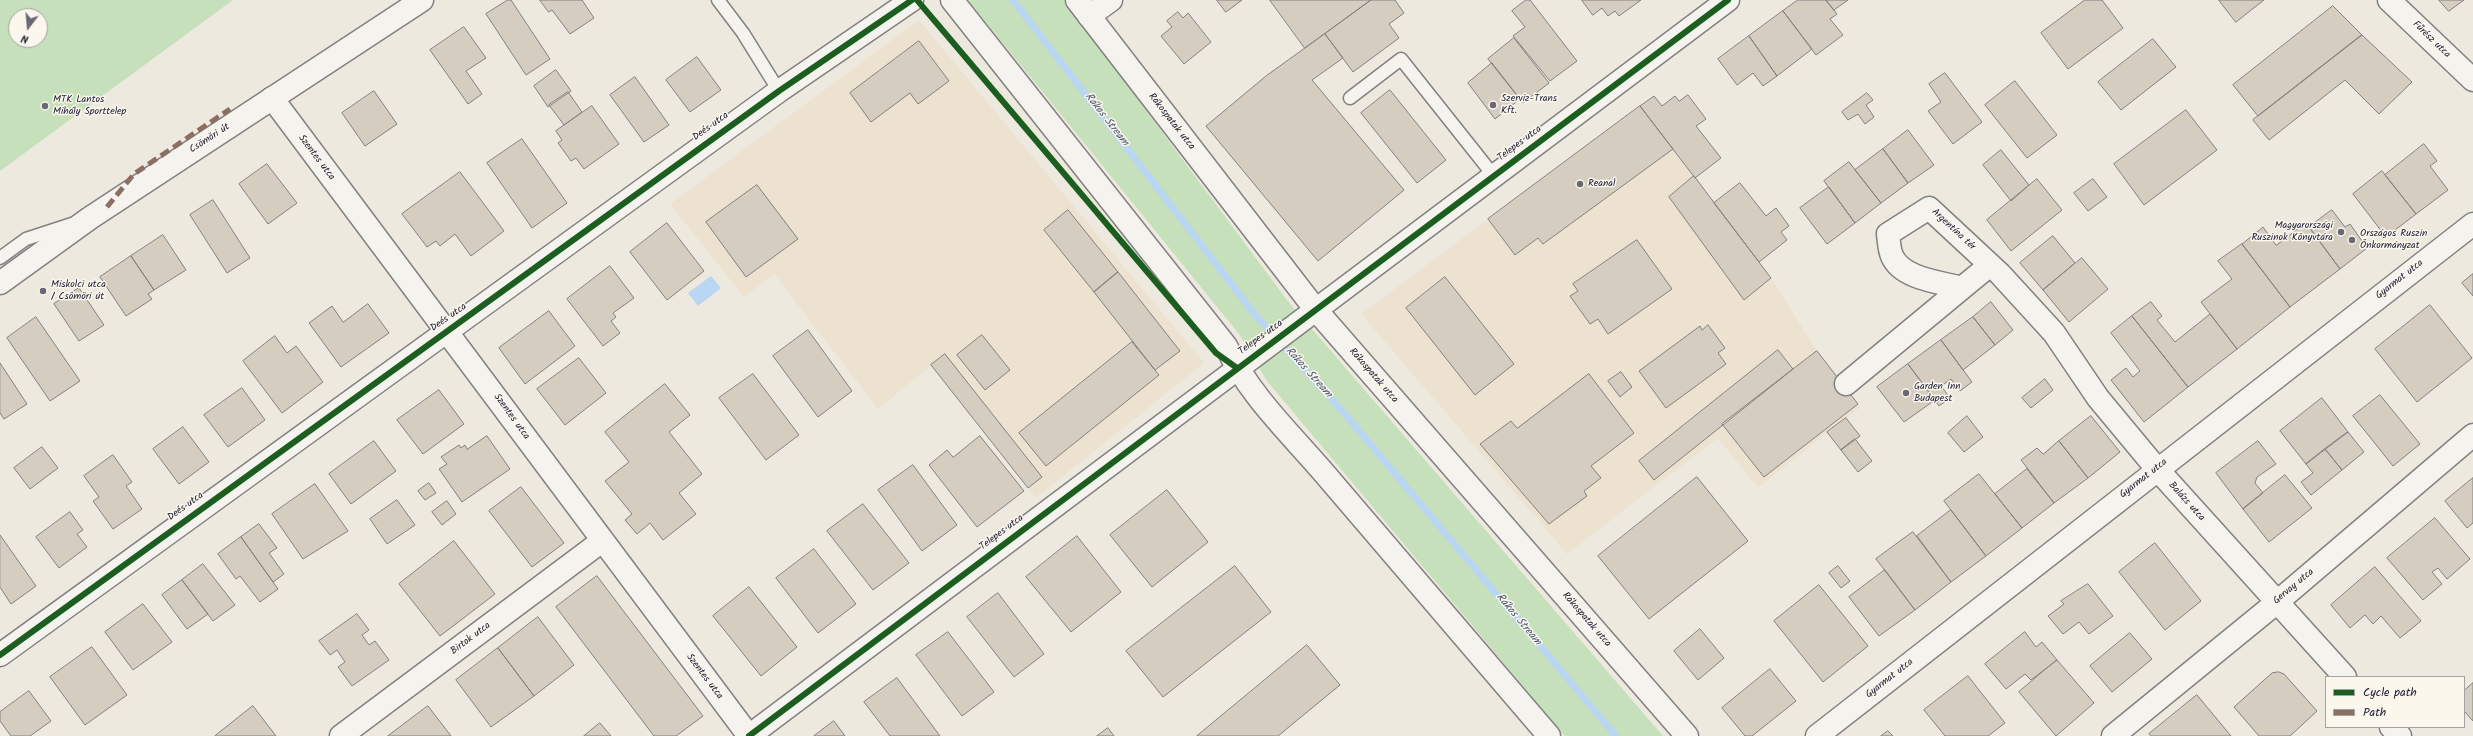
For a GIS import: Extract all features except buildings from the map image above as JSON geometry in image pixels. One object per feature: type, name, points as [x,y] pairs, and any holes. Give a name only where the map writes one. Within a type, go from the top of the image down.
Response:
[{"type":"street","name":"Csömöri út","points":[[0,283],[90,218],[422,0]]},
{"type":"street","name":"Deés utca","points":[[0,655],[396,366],[448,332],[779,91],[912,0]]},
{"type":"street","points":[[952,0],[1226,346],[1246,362],[1279,421],[1549,736]]},
{"type":"street","points":[[1083,8],[1110,0]]},
{"type":"street","name":"Telepes utca","points":[[749,736],[1728,0]]},
{"type":"street","name":"Fűrész utca","points":[[2389,0],[2473,80]]},
{"type":"street","name":"Rákospatak utca","points":[[1083,8],[1316,310],[1687,736]]},
{"type":"street","name":"Szentes utca","points":[[272,98],[749,736]]},
{"type":"street","name":"Argentína tér","points":[[1962,288],[1924,278],[1905,271],[1892,257],[1888,234],[1928,208],[1990,265]]},
{"type":"street","name":"Gyarmat utca","points":[[1817,736],[2157,469],[2473,224]]},
{"type":"street","points":[[1846,384],[1990,265]]},
{"type":"street","name":"Balázs utca","points":[[1990,265],[2054,333],[2098,398],[2157,469],[2276,603],[2344,676]]},
{"type":"street","name":"Gervay utca","points":[[2113,736],[2276,603],[2473,435]]},
{"type":"street","name":"Birtok utca","points":[[341,736],[602,541]]},
{"type":"street","points":[[2392,728],[2400,736]]},
{"type":"lane","points":[[718,0],[743,33],[779,91]]},
{"type":"lane","points":[[1350,98],[1401,60],[1494,176]]},
{"type":"lane","points":[[0,258],[26,239],[90,218]]},
{"type":"shaded area","points":[[919,20],[1204,363],[1036,498],[932,365],[878,409],[774,274],[744,297],[670,204]]},
{"type":"shaded area","points":[[1640,106],[1771,278],[1817,351],[1859,408],[1758,488],[1718,438],[1567,554],[1361,314]]},
{"type":"green space","name":"MTK Lantos Mihály Sporttelep","points":[[0,0],[233,0],[0,171]]},
{"type":"green space","points":[[968,0],[1064,0],[1287,300],[1663,736],[1565,736],[1267,381],[1239,334]]},
{"type":"water","points":[[711,276],[721,288],[698,306],[688,293]]},
{"type":"waterway","name":"Rákos Stream","points":[[1013,0],[1256,316],[1344,413],[1616,736]]},
{"type":"marked path","points":[[107,207],[134,174],[230,109]]},
{"type":"cycle path","points":[[0,655],[779,91],[912,0]]},
{"type":"cycle path","points":[[917,0],[1216,353],[1237,368]]},
{"type":"cycle path","points":[[749,736],[1728,0]]},
{"type":"place","name":"Szerviz-Trans Kft.","points":[[1493,105]]},
{"type":"place","name":"MTK Lantos Mihály Sporttelep","points":[[45,106]]},
{"type":"place","name":"Reanal","points":[[1580,184]]},
{"type":"place","name":"Magyarországi Ruszinok Könyvtára","points":[[2341,232]]},
{"type":"place","name":"Országos Ruszin Önkormányzat","points":[[2352,240]]},
{"type":"place","name":"Miskolci utca / Csömöri út","points":[[43,291]]},
{"type":"place","name":"Garden Inn Budapest","points":[[1906,393]]}]
